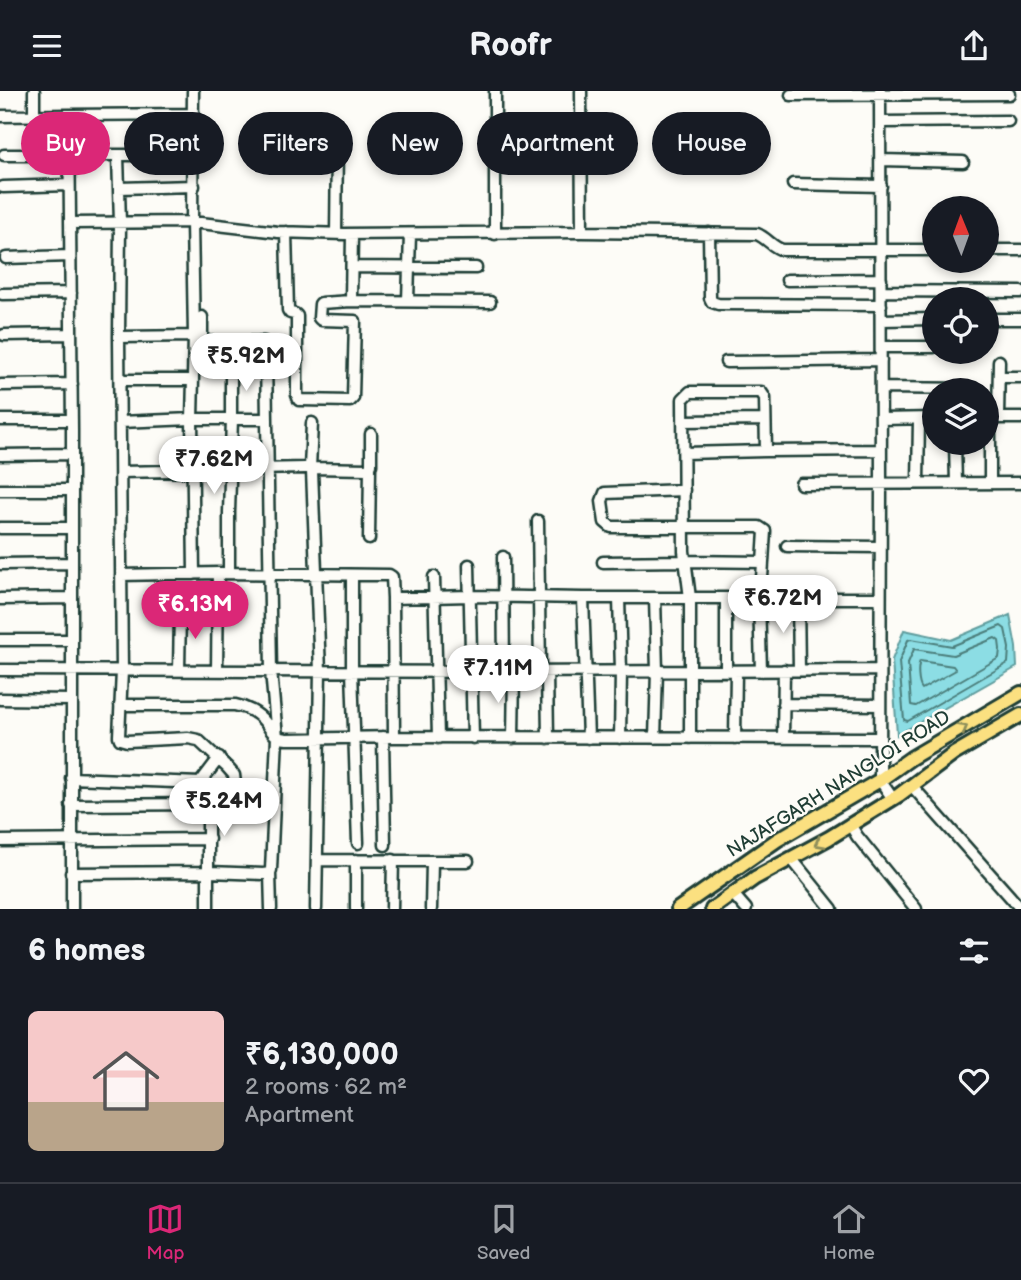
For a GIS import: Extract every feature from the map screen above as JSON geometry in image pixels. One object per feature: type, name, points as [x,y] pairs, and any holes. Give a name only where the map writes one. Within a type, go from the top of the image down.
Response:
[{"type":"main road","name":"NAJAFGARH NANGLOI ROAD","points":[[678,909],[777,840],[1021,693]]},
{"type":"main road","points":[[712,909],[755,878],[893,799],[954,754],[1021,715]]},
{"type":"street","points":[[33,91],[34,112]]},
{"type":"street","points":[[193,91],[194,112]]},
{"type":"street","points":[[495,91],[495,234]]},
{"type":"street","points":[[581,91],[582,232]]},
{"type":"street","points":[[880,93],[880,780],[893,799]]},
{"type":"street","points":[[790,95],[1009,94]]},
{"type":"street","points":[[0,116],[21,115]]},
{"type":"street","points":[[881,122],[1007,121]]},
{"type":"street","points":[[4,155],[21,155]]},
{"type":"street","points":[[110,156],[124,156]]},
{"type":"street","points":[[118,156],[122,671],[119,736],[123,741],[194,739],[202,742],[234,775],[236,792]]},
{"type":"street","points":[[881,160],[963,162]]},
{"type":"street","points":[[69,175],[72,384],[72,909]]},
{"type":"street","points":[[194,175],[192,222],[197,340]]},
{"type":"street","points":[[336,234],[337,175]]},
{"type":"street","points":[[793,184],[881,186]]},
{"type":"street","points":[[3,187],[69,185]]},
{"type":"street","points":[[119,188],[194,186]]},
{"type":"street","points":[[70,223],[192,222],[286,232],[336,234],[757,234],[774,247],[783,250],[922,250]]},
{"type":"street","points":[[286,232],[288,310],[297,316],[299,400],[352,400],[355,321],[321,320],[321,303],[489,302]]},
{"type":"street","points":[[709,233],[712,302],[881,305]]},
{"type":"street","points":[[351,301],[352,234]]},
{"type":"street","points":[[408,302],[410,234]]},
{"type":"street","points":[[999,250],[1021,250]]},
{"type":"street","points":[[6,258],[70,256]]},
{"type":"street","points":[[352,267],[475,268]]},
{"type":"street","points":[[787,280],[881,279]]},
{"type":"street","points":[[881,291],[1021,292]]},
{"type":"street","points":[[2,293],[71,293]]},
{"type":"street","points":[[194,574],[193,380],[201,317]]},
{"type":"street","points":[[881,320],[922,319]]},
{"type":"street","points":[[999,319],[1021,319]]},
{"type":"street","points":[[4,335],[71,334]]},
{"type":"street","points":[[120,337],[264,342]]},
{"type":"street","points":[[881,347],[922,347]]},
{"type":"street","points":[[266,358],[268,574],[271,671],[277,737],[270,873],[271,909]]},
{"type":"street","points":[[726,362],[881,360]]},
{"type":"street","points":[[999,364],[999,377],[1021,377]]},
{"type":"street","points":[[229,573],[231,366]]},
{"type":"street","points":[[120,380],[193,380]]},
{"type":"street","points":[[1,385],[72,384]]},
{"type":"street","points":[[881,388],[922,388]]},
{"type":"street","points":[[690,738],[690,598],[684,527],[685,395],[690,392],[759,391],[764,395],[766,451]]},
{"type":"street","points":[[999,418],[1021,418]]},
{"type":"street","points":[[120,422],[267,419]]},
{"type":"street","points":[[881,419],[922,419]]},
{"type":"street","points":[[918,483],[919,419]]},
{"type":"street","points":[[0,420],[72,420]]},
{"type":"street","points":[[683,421],[765,420]]},
{"type":"street","points":[[312,423],[310,468],[314,483],[320,671],[316,909]]},
{"type":"street","points":[[369,539],[371,434]]},
{"type":"street","points":[[684,453],[881,450]]},
{"type":"street","points":[[0,455],[72,454]]},
{"type":"street","points":[[955,455],[956,483]]},
{"type":"street","points":[[990,483],[991,455]]},
{"type":"street","points":[[121,472],[370,468]]},
{"type":"street","points":[[801,484],[1021,483]]},
{"type":"street","points":[[0,490],[72,490]]},
{"type":"street","points":[[684,490],[608,492],[602,501],[605,522],[611,527],[762,528],[765,531],[760,596],[761,671]]},
{"type":"street","points":[[538,521],[539,597],[548,738]]},
{"type":"street","points":[[0,527],[71,528]]},
{"type":"street","points":[[787,546],[880,547]]},
{"type":"street","points":[[503,557],[503,596],[513,738]]},
{"type":"street","points":[[0,564],[71,562]]},
{"type":"street","points":[[603,562],[763,562]]},
{"type":"street","points":[[469,565],[473,738]]},
{"type":"street","points":[[217,671],[218,573]]},
{"type":"street","points":[[121,575],[229,573],[391,577],[394,671],[385,845]]},
{"type":"street","points":[[352,575],[352,671],[358,843]]},
{"type":"street","points":[[434,577],[438,738]]},
{"type":"street","points":[[0,599],[71,598]]},
{"type":"street","points":[[393,598],[880,598]]},
{"type":"street","points":[[583,598],[587,738]]},
{"type":"street","points":[[619,598],[620,738]]},
{"type":"street","points":[[655,598],[655,738]]},
{"type":"street","points":[[726,598],[736,738]]},
{"type":"street","points":[[798,599],[799,670]]},
{"type":"street","points":[[180,610],[180,671]]},
{"type":"street","points":[[0,640],[71,640]]},
{"type":"street","points":[[0,670],[880,670]]},
{"type":"street","points":[[783,738],[784,670]]},
{"type":"street","points":[[0,699],[71,700]]},
{"type":"street","points":[[783,704],[880,705]]},
{"type":"street","points":[[120,705],[235,705],[250,710],[277,737],[287,739],[880,738]]},
{"type":"street","points":[[71,778],[200,783],[219,758]]},
{"type":"street","points":[[912,786],[1014,907]]},
{"type":"street","points":[[71,805],[208,804],[208,909]]},
{"type":"street","points":[[850,824],[864,846],[916,909]]},
{"type":"street","points":[[0,841],[209,839]]},
{"type":"street","points":[[791,858],[832,909]]},
{"type":"street","points":[[317,860],[468,861]]},
{"type":"street","points":[[356,860],[356,909]]},
{"type":"street","points":[[391,909],[393,860]]},
{"type":"street","points":[[431,909],[432,861]]},
{"type":"street","points":[[71,873],[270,873]]},
{"type":"street","points":[[733,894],[746,909]]},
{"type":"water","points":[[1010,615],[1017,667],[897,735],[892,660],[904,630],[951,640]]}]
